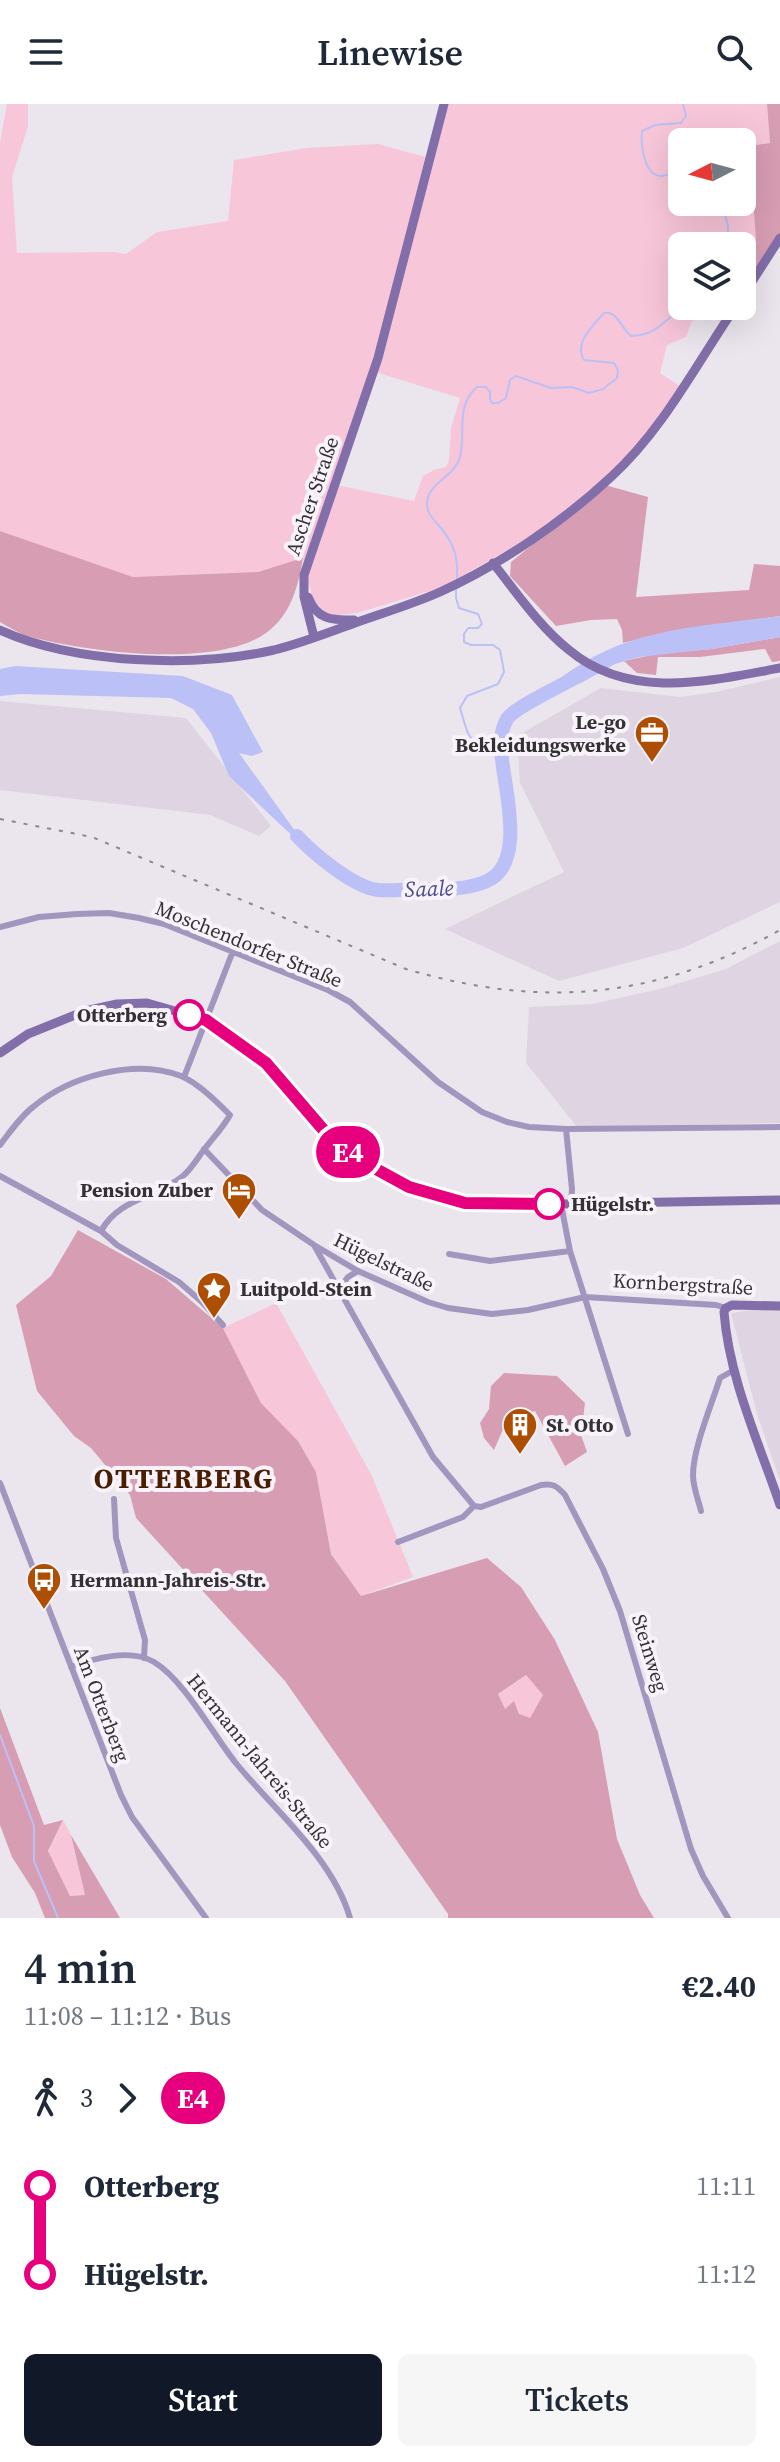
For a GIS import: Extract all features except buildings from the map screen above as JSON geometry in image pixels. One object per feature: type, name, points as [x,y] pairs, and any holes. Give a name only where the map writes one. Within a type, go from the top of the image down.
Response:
[{"type":"street","name":"Ascher Straße","points":[[314,637],[304,597],[304,575],[378,358],[444,104]]},
{"type":"street","points":[[756,275],[780,238]]},
{"type":"street","points":[[0,630],[70,652],[168,659],[233,656],[274,650],[440,592],[493,563],[563,518],[612,477],[636,452],[726,320]]},
{"type":"street","points":[[493,563],[529,608],[569,650],[587,663],[623,679],[685,683],[780,668]]},
{"type":"street","points":[[304,575],[314,610],[332,620],[362,620]]},
{"type":"street","name":"Moschendorfer Straße","points":[[0,927],[39,917],[109,913],[164,924],[328,990],[350,1002],[438,1082],[482,1112],[529,1127],[780,1127]]},
{"type":"street","points":[[184,1077],[233,951]]},
{"type":"street","points":[[0,1053],[28,1034],[85,1011],[117,1004],[147,1003],[206,1020],[266,1063],[327,1134],[354,1157],[409,1187],[465,1203],[780,1200]]},
{"type":"street","points":[[0,1145],[33,1107],[76,1082],[119,1071],[144,1069],[184,1077],[230,1115],[185,1174],[116,1211],[101,1231]]},
{"type":"street","points":[[566,1129],[572,1189],[566,1204],[570,1251],[628,1434]]},
{"type":"street","name":"Hügelstraße","points":[[204,1149],[262,1210],[358,1271],[428,1302],[492,1314],[528,1310],[585,1297]]},
{"type":"street","points":[[0,1176],[101,1231],[117,1245],[179,1282],[223,1325]]},
{"type":"street","points":[[314,1245],[433,1457],[474,1506]]},
{"type":"street","points":[[449,1254],[490,1261],[570,1251]]},
{"type":"street","points":[[338,1290],[348,1277],[358,1271]]},
{"type":"street","name":"Kornbergstraße","points":[[585,1297],[726,1308],[732,1305],[780,1306]]},
{"type":"street","points":[[726,1308],[727,1345],[780,1505]]},
{"type":"street","points":[[701,1511],[694,1486],[696,1456],[720,1378],[734,1370]]},
{"type":"street","name":"Am Otterberg","points":[[0,1483],[111,1773],[132,1817],[206,1918]]},
{"type":"street","name":"Steinweg","points":[[398,1542],[463,1517],[474,1506],[481,1507],[541,1485],[551,1483],[558,1487],[603,1569],[620,1611],[691,1849],[728,1918]]},
{"type":"street","points":[[71,1667],[108,1656],[144,1658],[145,1640],[116,1538],[114,1499]]},
{"type":"street","name":"Hermann-Jahreis-Straße","points":[[144,1658],[154,1662],[185,1692],[235,1762],[320,1860],[335,1881],[350,1918]]},
{"type":"shaded area","points":[[7,104],[28,104],[28,126],[12,177],[17,253],[126,254],[157,232],[228,221],[234,160],[307,148],[378,144],[429,158],[443,104],[767,104],[770,143],[756,145],[756,128],[668,128],[668,216],[754,216],[755,232],[668,232],[668,320],[693,320],[686,337],[667,345],[660,373],[680,386],[632,455],[570,514],[443,587],[357,613],[329,616],[313,600],[303,559],[258,572],[132,577],[0,531],[0,143]],"holes":[[[375,372],[460,398],[451,428],[446,467],[423,476],[414,501],[336,485]]]},
{"type":"shaded area","points":[[767,104],[780,104],[780,235],[756,268],[756,145],[770,143]]},
{"type":"shaded area","points":[[605,485],[648,497],[636,597],[749,590],[754,564],[780,566],[780,616],[663,633],[623,643],[617,619],[556,626],[510,576],[511,562]]},
{"type":"shaded area","points":[[0,531],[133,577],[258,572],[303,558],[296,590],[282,618],[266,633],[244,644],[184,654],[115,652],[27,636],[0,622]]},
{"type":"shaded area","points":[[780,637],[780,661],[772,662],[765,649],[700,657],[658,657],[656,675],[637,673],[624,661],[656,654],[712,649]]},
{"type":"shaded area","name":"Le-go Bekleidungswerke","points":[[780,677],[780,902],[683,948],[559,981],[445,929],[564,872],[520,783],[517,736],[601,688],[680,697]]},
{"type":"shaded area","points":[[0,701],[186,718],[271,826],[259,836],[210,815],[0,790]]},
{"type":"shaded area","points":[[780,941],[780,1123],[577,1127],[526,1063],[529,1007],[592,1004],[660,989],[726,969]]},
{"type":"shaded area","points":[[78,1230],[166,1279],[223,1328],[261,1403],[298,1441],[316,1472],[331,1554],[361,1596],[487,1558],[521,1587],[555,1640],[598,1732],[617,1839],[640,1895],[654,1918],[448,1918],[285,1681],[136,1518],[130,1495],[91,1448],[74,1436],[37,1391],[16,1305],[51,1276]],"holes":[[[526,1675],[543,1695],[530,1718],[519,1714],[514,1701],[505,1709],[498,1694]]]},
{"type":"shaded area","points":[[276,1303],[372,1476],[413,1577],[361,1596],[331,1554],[316,1472],[298,1441],[261,1403],[223,1328]]},
{"type":"shaded area","points":[[780,1306],[780,1481],[757,1414],[731,1313]]},
{"type":"shaded area","points":[[504,1373],[557,1376],[585,1403],[581,1435],[587,1452],[565,1466],[535,1411],[507,1420],[494,1450],[484,1438],[480,1423],[489,1409],[491,1386]]},
{"type":"shaded area","points":[[526,1675],[543,1695],[530,1718],[505,1710],[498,1694]]},
{"type":"shaded area","points":[[0,1708],[44,1825],[63,1820],[48,1851],[70,1896],[85,1895],[71,1835],[120,1918],[45,1918],[35,1893],[12,1857],[0,1825]]},
{"type":"shaded area","points":[[63,1820],[71,1835],[85,1895],[70,1896],[48,1852]]},
{"type":"water","points":[[780,616],[780,637],[639,657],[615,664],[581,683],[549,686],[595,656],[644,637]]},
{"type":"water","points":[[15,666],[183,676],[232,695],[263,752],[252,756],[239,753],[308,849],[229,776],[211,733],[193,709],[171,698],[0,696],[0,669]]},
{"type":"waterway","points":[[668,174],[659,176],[649,168],[643,153],[642,131],[655,125],[681,123],[686,116],[683,104]]},
{"type":"waterway","points":[[725,216],[728,232]]},
{"type":"waterway","points":[[457,579],[452,546],[430,515],[427,503],[433,489],[457,465],[462,448],[464,411],[470,394],[477,387],[486,387],[492,403],[498,403],[506,398],[510,380],[516,376],[551,388],[572,387],[589,393],[603,389],[617,378],[618,370],[614,363],[584,360],[581,347],[586,335],[604,313],[616,317],[631,336],[648,333],[668,319]]},
{"type":"waterway","points":[[456,590],[459,608],[478,614],[482,624],[478,628],[468,628],[464,642],[493,645],[500,650],[504,672],[498,684],[467,696],[460,708],[465,726],[475,743],[501,750]]},
{"type":"waterway","name":"Saale","points":[[297,836],[324,860],[368,888],[451,889],[487,881],[498,873],[506,861],[509,846],[509,812],[501,749],[504,725],[511,714],[580,675]]},
{"type":"waterway","points":[[0,1735],[34,1826],[34,1861],[58,1918]]},
{"type":"railway","points":[[0,819],[92,837],[406,969],[456,982],[504,989],[551,992],[598,990],[643,983],[688,971],[780,930]]},
{"type":"bus line","name":"E4","points":[[189,1015],[206,1020],[266,1063],[327,1134],[354,1157],[409,1187],[465,1203],[549,1204]]},
{"type":"place","name":"Le-go Bekleidungswerke","points":[[652,764]]},
{"type":"place","name":"Otterberg","points":[[189,1015]]},
{"type":"place","name":"Hügelstr.","points":[[549,1204]]},
{"type":"place","name":"Pension Zuber","points":[[239,1221]]},
{"type":"place","name":"Luitpold-Stein","points":[[214,1320]]},
{"type":"place","name":"St. Otto","points":[[520,1456]]},
{"type":"place","name":"Hermann-Jahreis-Str.","points":[[44,1611]]},
{"type":"district","name":"OTTERBERG","points":[[184,1478]]}]
